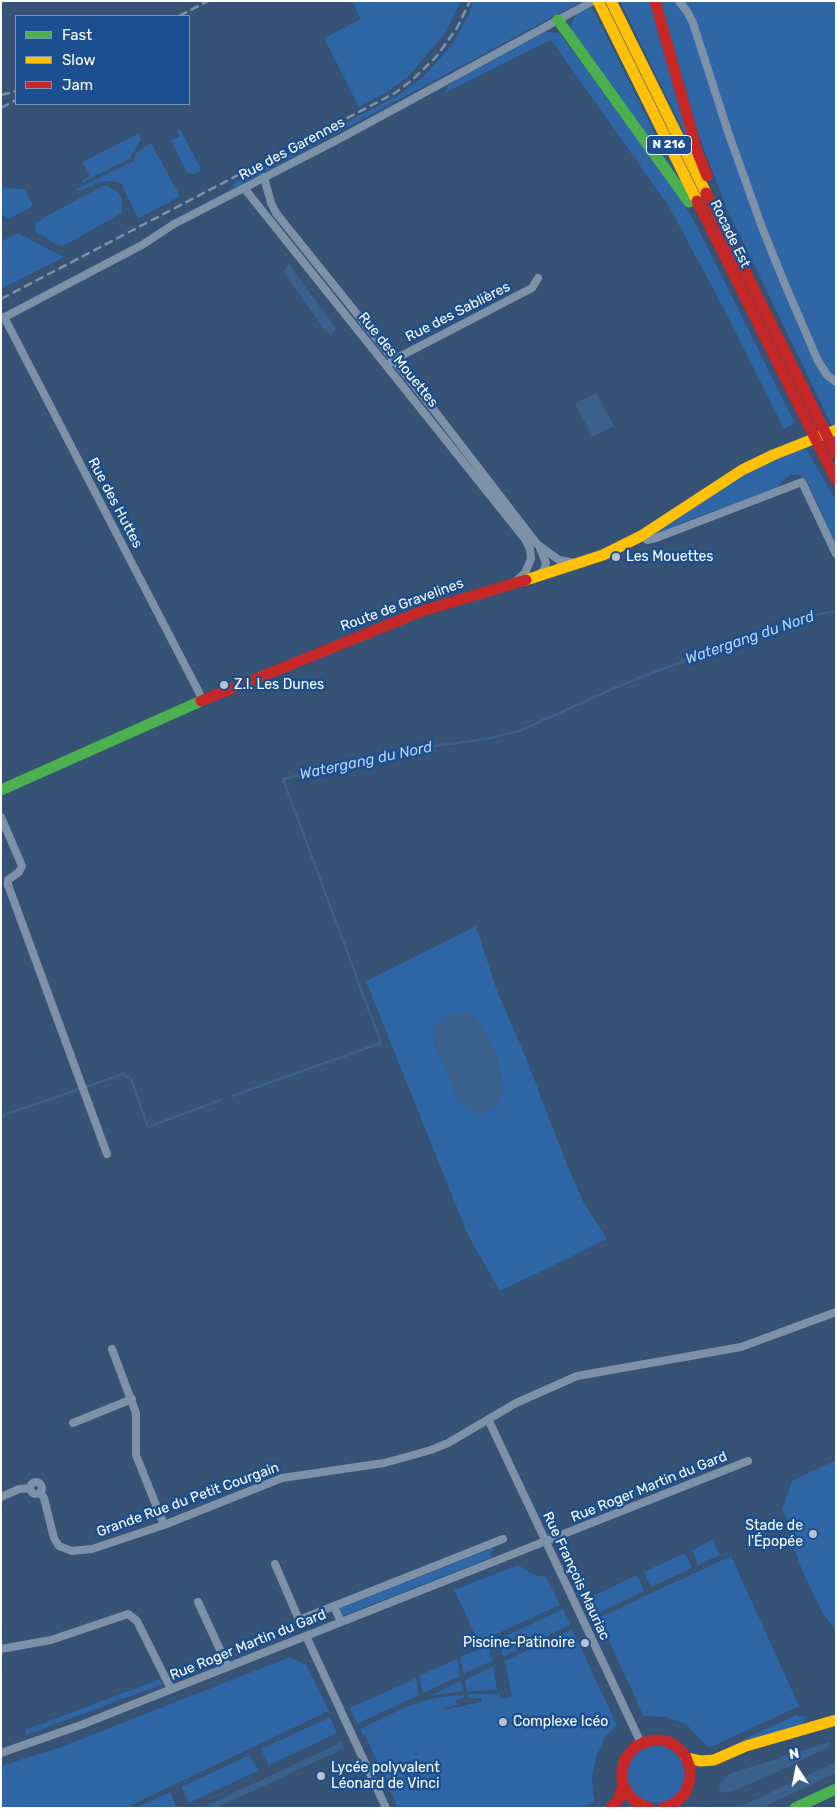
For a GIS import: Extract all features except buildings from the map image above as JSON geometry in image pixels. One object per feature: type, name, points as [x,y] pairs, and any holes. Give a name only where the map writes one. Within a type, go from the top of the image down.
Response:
[{"type":"main road","name":"Rocade Est","points":[[598,1],[611,16],[715,211],[836,454]]},
{"type":"main road","name":"Rocade Est","points":[[610,1],[611,16],[732,272],[836,480]]},
{"type":"main road","points":[[655,1],[697,151],[712,190],[715,211]]},
{"type":"main road","points":[[558,20],[672,176],[732,272]]},
{"type":"main road","name":"Route de Gravelines","points":[[1,790],[203,700],[425,610],[582,563],[620,547],[641,536],[730,477],[753,464],[836,430]]},
{"type":"main road","points":[[686,1758],[695,1761],[711,1760],[746,1746],[836,1720]]},
{"type":"main road","points":[[611,1808],[618,1800],[623,1784],[622,1773],[625,1759],[641,1743],[656,1740],[667,1741],[677,1747],[686,1758],[690,1772],[688,1787],[682,1796],[669,1807]]},
{"type":"main road","points":[[623,1784],[633,1800],[649,1808]]},
{"type":"main road","points":[[795,1808],[836,1789]]},
{"type":"street","name":"Rue des Garennes","points":[[3,318],[142,244],[174,224],[594,1]]},
{"type":"street","points":[[679,1],[693,23],[728,132],[777,264],[818,362],[827,375],[836,382]]},
{"type":"street","name":"Rue des Mouettes","points":[[264,177],[271,203],[276,213],[394,360],[534,546],[540,563],[545,567]]},
{"type":"street","name":"Rue des Mouettes","points":[[244,188],[520,532],[534,546],[558,560],[582,563]]},
{"type":"street","name":"Rue des Sablières","points":[[387,366],[394,360],[532,288],[538,278]]},
{"type":"street","name":"Rue des Huttes","points":[[3,318],[203,700]]},
{"type":"street","points":[[641,536],[645,540],[656,538],[802,482],[836,554]]},
{"type":"street","points":[[512,584],[523,575],[534,546]]},
{"type":"street","points":[[534,578],[545,567],[559,570]]},
{"type":"street","points":[[1,817],[22,866],[19,872],[8,880],[8,885],[107,1154]]},
{"type":"street","name":"Grande Rue du Petit Courgain","points":[[1,1497],[19,1489],[30,1488],[32,1493],[36,1494],[40,1492],[47,1506],[59,1546],[68,1550],[92,1549],[164,1524],[282,1478],[384,1463],[431,1450],[448,1443],[522,1400],[577,1376],[742,1347],[836,1312]]},
{"type":"street","points":[[112,1349],[132,1399],[137,1417],[136,1454],[164,1524]]},
{"type":"street","points":[[73,1423],[132,1399]]},
{"type":"street","name":"Rue François Mauriac","points":[[488,1419],[641,1743]]},
{"type":"street","name":"Rue Roger Martin du Gard","points":[[1,1753],[62,1732],[748,1461]]},
{"type":"street","name":"Rue Roger Martin du Gard","points":[[275,1564],[299,1620],[499,1540],[503,1558]]},
{"type":"street","points":[[198,1602],[228,1667]]},
{"type":"street","points":[[334,1606],[341,1622]]},
{"type":"street","points":[[1,1649],[51,1640],[128,1614],[137,1621],[171,1689]]},
{"type":"street","points":[[306,1636],[386,1808]]},
{"type":"shaded area","points":[[352,1],[461,1],[445,33],[408,77],[385,93],[359,107],[324,38],[361,19]]},
{"type":"shaded area","points":[[473,1],[582,1],[229,191],[235,183],[245,176],[397,96],[423,77],[451,46],[469,14]]},
{"type":"shaded area","points":[[620,1],[650,1],[692,149]]},
{"type":"shaded area","points":[[660,1],[836,1],[836,434],[727,209],[700,139]]},
{"type":"shaded area","points":[[592,7],[674,172],[571,31],[572,22],[576,15]]},
{"type":"shaded area","points":[[545,32],[559,33],[668,180],[695,222],[795,423],[784,429],[727,315],[670,208],[551,40],[445,93],[448,86],[458,79]]},
{"type":"shaded area","points":[[180,129],[201,169],[199,172],[187,173],[171,141],[180,136],[177,131]]},
{"type":"shaded area","points":[[138,134],[141,139],[130,158],[82,183],[81,181],[90,176],[83,162]]},
{"type":"shaded area","points":[[151,143],[180,196],[138,219],[121,183],[112,181],[100,182],[82,190],[74,190],[134,161],[136,153]]},
{"type":"shaded area","points":[[102,186],[108,186],[118,192],[122,199],[122,213],[63,246],[57,245],[35,231],[36,222]]},
{"type":"shaded area","points":[[1,188],[25,189],[33,206],[9,219],[1,214]]},
{"type":"shaded area","points":[[18,233],[64,257],[1,289],[1,242]]},
{"type":"shaded area","points":[[289,264],[335,327],[335,331],[331,334],[325,331],[283,271]]},
{"type":"shaded area","points":[[596,393],[614,426],[593,437],[575,404]]},
{"type":"shaded area","points":[[805,447],[836,500],[836,544],[806,479],[798,475],[790,475],[776,488],[652,535],[726,485],[762,466]]},
{"type":"shaded area","points":[[476,926],[497,991],[526,1058],[567,1165],[584,1203],[607,1239],[500,1291],[468,1235],[366,981]],"holes":[[[458,1013],[473,1017],[480,1023],[495,1052],[503,1086],[496,1106],[483,1113],[459,1101],[444,1062],[434,1044],[435,1026],[448,1016]]]},
{"type":"shaded area","points":[[458,1013],[468,1014],[480,1023],[495,1052],[503,1086],[496,1106],[483,1113],[470,1109],[459,1101],[444,1062],[434,1044],[433,1031],[435,1026],[448,1016]]},
{"type":"shaded area","name":"Stade de l'Épopée","points":[[836,1460],[836,1630],[823,1614],[804,1575],[782,1509],[793,1480]]},
{"type":"shaded area","points":[[704,1463],[705,1465],[582,1514],[582,1512]]},
{"type":"shaded area","points":[[712,1540],[720,1555],[698,1565],[692,1550]]},
{"type":"shaded area","points":[[493,1548],[494,1550],[490,1552],[492,1557],[343,1616],[340,1608]]},
{"type":"shaded area","points":[[685,1553],[692,1568],[651,1587],[644,1572]]},
{"type":"shaded area","points":[[731,1556],[799,1706],[709,1748],[686,1724],[665,1717],[644,1716],[598,1618]]},
{"type":"shaded area","points":[[518,1565],[533,1575],[546,1577],[560,1605],[479,1642],[454,1590]]},
{"type":"shaded area","points":[[637,1575],[644,1591],[596,1614],[588,1598]]},
{"type":"shaded area","points":[[563,1609],[570,1625],[503,1657],[499,1639]]},
{"type":"shaded area","name":"Complexe Icéo","points":[[572,1629],[617,1725],[605,1737],[597,1754],[592,1776],[595,1801],[581,1808],[398,1808],[365,1735],[363,1735],[360,1729],[405,1707],[431,1699],[464,1695],[464,1698],[456,1700],[457,1705],[444,1708],[444,1710],[482,1702],[481,1698],[468,1698],[468,1694],[500,1694],[501,1699],[512,1697],[505,1661]]},
{"type":"shaded area","points":[[488,1645],[492,1661],[464,1674],[460,1657]]},
{"type":"shaded area","points":[[290,1657],[306,1665],[329,1711],[125,1808],[1,1808],[1,1766],[61,1747]]},
{"type":"shaded area","points":[[457,1659],[460,1676],[423,1693],[419,1676]]},
{"type":"shaded area","points":[[493,1666],[497,1690],[467,1691],[465,1680]]},
{"type":"shaded area","points":[[416,1678],[419,1695],[357,1724],[350,1708]]},
{"type":"shaded area","points":[[160,1679],[163,1684],[26,1735],[25,1730]]},
{"type":"shaded area","points":[[461,1681],[463,1691],[430,1696]]},
{"type":"shaded area","points":[[796,1715],[805,1717],[802,1725],[736,1743]]},
{"type":"shaded area","points":[[330,1717],[337,1733],[269,1765],[261,1749]]},
{"type":"shaded area","points":[[342,1742],[345,1748],[216,1808],[202,1808]]},
{"type":"shaded area","points":[[829,1742],[829,1747],[788,1767],[734,1791],[719,1793],[720,1784],[729,1774]]},
{"type":"shaded area","points":[[650,1745],[662,1745],[677,1753],[685,1768],[685,1780],[677,1795],[662,1803],[650,1803],[635,1795],[627,1780],[627,1768],[635,1753]]},
{"type":"shaded area","points":[[250,1755],[258,1771],[189,1803],[181,1787]]},
{"type":"shaded area","points":[[836,1762],[836,1773],[761,1808],[737,1808]]},
{"type":"shaded area","points":[[170,1792],[177,1808],[135,1808]]},
{"type":"waterway","name":"Watergang du Nord","points":[[232,1096],[381,1043],[283,779],[412,749],[486,739],[519,731],[657,671],[806,617],[836,611]]},
{"type":"waterway","name":"Watergang du Nord","points":[[1,1116],[123,1074],[131,1079],[148,1127],[221,1100]]},
{"type":"railway","points":[[181,15],[208,1]]},
{"type":"railway","points":[[1,299],[395,93],[411,81],[436,57],[457,28],[470,1]]},
{"type":"railway","points":[[1,95],[15,91]]},
{"type":"railway","points":[[1,108],[15,101]]},
{"type":"traffic: fast","points":[[558,20],[689,202]]},
{"type":"traffic: fast","points":[[1,790],[201,701]]},
{"type":"traffic: fast","points":[[795,1808],[836,1789]]},
{"type":"traffic: slow","points":[[598,1],[697,201]]},
{"type":"traffic: slow","points":[[611,1],[706,193]]},
{"type":"traffic: slow","points":[[526,580],[603,555],[641,536],[742,470],[773,455],[836,430]]},
{"type":"traffic: slow","points":[[686,1758],[701,1761],[714,1760],[746,1746],[836,1720]]},
{"type":"traffic: jam","points":[[655,1],[697,151],[707,176]]},
{"type":"traffic: jam","points":[[706,193],[836,454]]},
{"type":"traffic: jam","points":[[697,201],[836,480]]},
{"type":"traffic: jam","points":[[201,701],[425,610],[526,580]]},
{"type":"traffic: jam","points":[[649,1808],[636,1802],[628,1794],[622,1781],[622,1770],[625,1759],[635,1747],[645,1742],[656,1740],[667,1741],[677,1747],[685,1755],[690,1768],[690,1779],[685,1793],[674,1804],[663,1808]]},
{"type":"traffic: jam","points":[[611,1808],[618,1800],[623,1785]]},
{"type":"place","name":"Les Mouettes","points":[[616,557]]},
{"type":"place","name":"Z.I. Les Dunes","points":[[224,685]]},
{"type":"place","name":"Stade de l'Épopée","points":[[813,1534]]},
{"type":"place","name":"Piscine-Patinoire","points":[[585,1643]]},
{"type":"place","name":"Complexe Icéo","points":[[503,1722]]},
{"type":"place","name":"Lycée polyvalent Léonard de Vinci","points":[[321,1776]]}]
